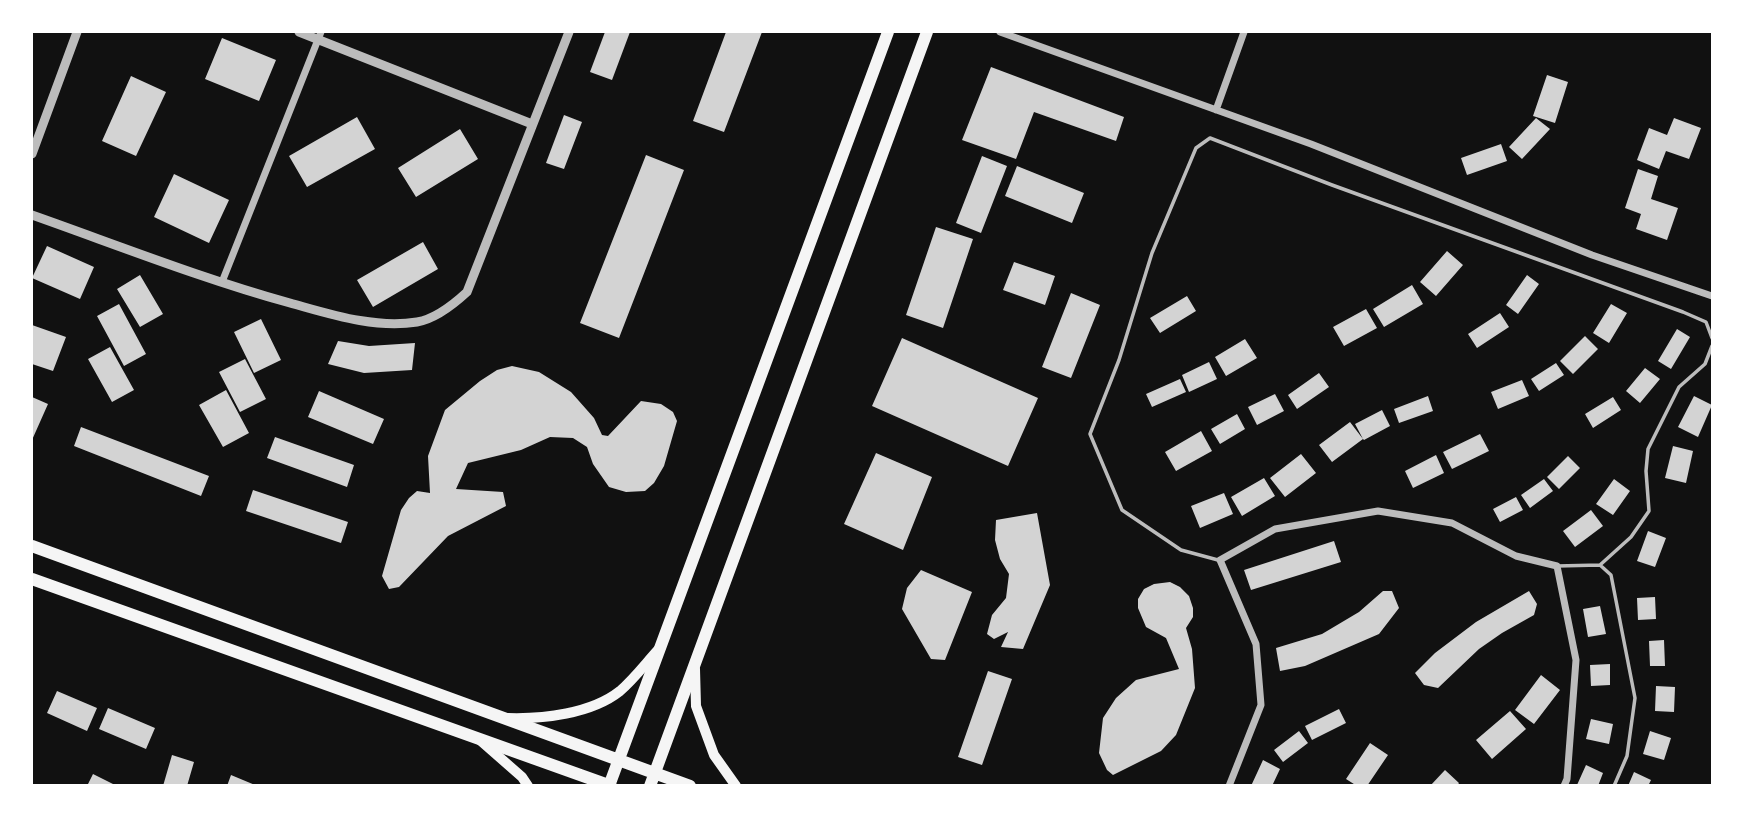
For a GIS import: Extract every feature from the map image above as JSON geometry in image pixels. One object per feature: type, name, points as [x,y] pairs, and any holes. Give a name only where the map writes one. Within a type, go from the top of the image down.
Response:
[{"type":"highway","points":[[32,579],[610,785],[888,32]]},
{"type":"highway","points":[[652,780],[926,32]]},
{"type":"highway","points":[[32,545],[618,761],[652,780],[690,786]]},
{"type":"main road","points":[[503,718],[545,719],[585,708],[618,692],[660,648]]},
{"type":"main road","points":[[695,663],[696,706],[714,755],[736,786]]},
{"type":"main road","points":[[476,737],[522,777],[528,786]]},
{"type":"street","points":[[32,154],[78,32]]},
{"type":"street","points":[[299,32],[319,35],[532,124]]},
{"type":"street","points":[[32,215],[222,282],[344,318],[418,322],[453,304],[467,292],[569,32]]},
{"type":"street","points":[[1000,32],[1311,144],[1592,255],[1713,296]]},
{"type":"street","points":[[1216,110],[1244,32]]},
{"type":"street","points":[[222,282],[319,35]]},
{"type":"street","points":[[1229,786],[1261,705],[1256,644],[1220,561],[1275,529],[1378,511],[1452,523],[1516,556],[1557,566],[1576,660],[1567,779],[1564,786]]},
{"type":"lane","points":[[1220,561],[1181,550],[1122,510],[1090,434],[1119,360],[1152,253],[1196,148],[1210,138],[1706,321],[1713,338]]},
{"type":"lane","points":[[1557,566],[1600,565],[1631,537],[1649,511],[1646,471],[1648,449],[1679,387],[1704,364],[1713,346]]},
{"type":"lane","points":[[1600,565],[1611,575],[1635,698],[1627,756],[1614,786]]},
{"type":"building","points":[[605,32],[630,32],[612,80],[590,72]]},
{"type":"building","points":[[726,32],[762,32],[724,132],[693,121]]},
{"type":"building","points":[[222,38],[276,60],[259,101],[205,79]]},
{"type":"building","points":[[991,67],[1124,117],[1116,141],[1034,112],[1016,159],[962,140]]},
{"type":"building","points":[[1547,75],[1568,82],[1555,123],[1533,116]]},
{"type":"building","points":[[131,76],[166,92],[136,156],[102,141]]},
{"type":"building","points":[[564,115],[582,122],[564,169],[546,163]]},
{"type":"building","points":[[357,117],[375,149],[307,187],[289,156]]},
{"type":"building","points":[[1536,118],[1550,129],[1522,159],[1509,147]]},
{"type":"building","points":[[1674,118],[1701,128],[1689,159],[1666,151],[1659,169],[1637,160],[1649,128],[1667,135]]},
{"type":"building","points":[[460,129],[478,159],[416,197],[398,168]]},
{"type":"building","points":[[1501,144],[1507,161],[1467,175],[1461,158]]},
{"type":"building","points":[[646,155],[684,170],[619,338],[580,323]]},
{"type":"building","points":[[982,156],[1007,166],[981,233],[956,223]]},
{"type":"building","points":[[1017,166],[1084,193],[1072,223],[1005,196]]},
{"type":"building","points":[[1638,169],[1658,176],[1651,199],[1678,208],[1667,240],[1636,229],[1641,214],[1625,208]]},
{"type":"building","points":[[174,174],[229,200],[209,243],[154,217]]},
{"type":"building","points":[[936,227],[973,239],[943,328],[906,315]]},
{"type":"building","points":[[423,242],[438,269],[373,307],[357,280]]},
{"type":"building","points":[[47,246],[94,267],[80,299],[32,278]]},
{"type":"building","points":[[1447,251],[1463,265],[1436,296],[1420,282]]},
{"type":"building","points":[[1014,262],[1055,276],[1045,305],[1003,290]]},
{"type":"building","points":[[140,275],[163,314],[140,327],[117,289]]},
{"type":"building","points":[[1527,275],[1539,284],[1518,314],[1506,305]]},
{"type":"building","points":[[1412,285],[1423,304],[1384,327],[1373,309]]},
{"type":"building","points":[[1071,293],[1100,305],[1071,378],[1042,367]]},
{"type":"building","points":[[1187,296],[1196,311],[1160,333],[1150,318]]},
{"type":"building","points":[[119,304],[146,354],[124,366],[97,316]]},
{"type":"building","points":[[1611,304],[1627,313],[1609,343],[1593,333]]},
{"type":"building","points":[[1366,309],[1377,328],[1344,346],[1333,327]]},
{"type":"building","points":[[1500,313],[1509,327],[1477,348],[1468,334]]},
{"type":"building","points":[[261,319],[281,360],[254,373],[234,332]]},
{"type":"building","points":[[32,325],[66,337],[53,371],[32,364]]},
{"type":"building","points":[[1677,329],[1690,337],[1671,369],[1658,361]]},
{"type":"building","points":[[1585,336],[1598,349],[1573,374],[1560,361]]},
{"type":"building","points":[[902,338],[1038,398],[1008,466],[872,406]]},
{"type":"building","points":[[1245,339],[1257,358],[1226,376],[1215,357]]},
{"type":"building","points":[[338,341],[369,346],[415,343],[412,370],[364,373],[328,364]]},
{"type":"building","points":[[110,347],[134,390],[112,402],[88,359]]},
{"type":"building","points":[[245,359],[266,399],[240,412],[219,372]]},
{"type":"building","points":[[1209,362],[1217,379],[1189,392],[1182,375]]},
{"type":"building","points":[[1556,363],[1564,375],[1539,391],[1531,379]]},
{"type":"building","points":[[512,366],[539,372],[571,392],[594,418],[602,435],[608,436],[641,401],[661,404],[673,412],[677,421],[664,466],[654,483],[645,491],[626,492],[609,487],[593,464],[587,447],[573,438],[550,437],[521,450],[468,463],[456,489],[503,492],[506,506],[448,536],[399,587],[389,589],[382,576],[401,510],[417,491],[430,493],[428,456],[445,410],[480,381],[497,370]]},
{"type":"building","points":[[1645,368],[1660,379],[1640,403],[1626,391]]},
{"type":"building","points":[[1319,373],[1329,387],[1297,409],[1288,395]]},
{"type":"building","points":[[1180,379],[1186,392],[1152,407],[1146,394]]},
{"type":"building","points":[[1522,380],[1529,396],[1498,409],[1491,392]]},
{"type":"building","points":[[226,390],[249,433],[223,447],[199,405]]},
{"type":"building","points":[[319,391],[384,419],[373,444],[308,417]]},
{"type":"building","points":[[1275,394],[1284,411],[1257,425],[1248,407]]},
{"type":"building","points":[[1428,396],[1433,411],[1399,423],[1394,409]]},
{"type":"building","points":[[1694,396],[1712,405],[1698,437],[1678,427]]},
{"type":"building","points":[[32,397],[48,404],[32,440]]},
{"type":"building","points":[[1613,397],[1621,410],[1593,428],[1585,414]]},
{"type":"building","points":[[1382,410],[1390,426],[1364,440],[1355,424]]},
{"type":"building","points":[[1237,414],[1245,429],[1220,444],[1211,429]]},
{"type":"building","points":[[1350,422],[1363,439],[1332,462],[1319,445]]},
{"type":"building","points":[[81,427],[209,476],[201,496],[74,446]]},
{"type":"building","points":[[1201,431],[1212,451],[1176,471],[1165,452]]},
{"type":"building","points":[[1480,434],[1489,451],[1452,469],[1443,452]]},
{"type":"building","points":[[275,437],[354,465],[347,487],[267,458]]},
{"type":"building","points":[[1673,446],[1693,451],[1686,483],[1665,478]]},
{"type":"building","points":[[876,453],[932,477],[903,550],[844,524]]},
{"type":"building","points":[[1301,454],[1316,473],[1285,497],[1270,478]]},
{"type":"building","points":[[1436,455],[1444,473],[1413,488],[1405,471]]},
{"type":"building","points":[[1568,456],[1580,468],[1559,489],[1547,477]]},
{"type":"building","points":[[1264,478],[1275,496],[1242,516],[1231,497]]},
{"type":"building","points":[[1544,479],[1553,491],[1530,508],[1521,495]]},
{"type":"building","points":[[1614,479],[1630,491],[1613,515],[1596,504]]},
{"type":"building","points":[[253,490],[348,522],[341,543],[246,511]]},
{"type":"building","points":[[1224,493],[1233,514],[1200,528],[1191,506]]},
{"type":"building","points":[[1516,497],[1523,510],[1500,522],[1493,509]]},
{"type":"building","points":[[1591,510],[1603,526],[1575,547],[1563,531]]},
{"type":"building","points":[[1037,513],[1050,585],[1023,649],[1001,647],[1008,632],[994,639],[987,634],[992,615],[1006,598],[1009,574],[1000,559],[995,540],[996,520]]},
{"type":"building","points":[[1648,531],[1666,538],[1655,567],[1637,561]]},
{"type":"building","points":[[1334,541],[1341,562],[1251,590],[1244,570]]},
{"type":"building","points":[[921,570],[972,592],[945,660],[931,659],[902,609],[907,588]]},
{"type":"building","points":[[1170,582],[1189,596],[1193,608],[1193,617],[1186,628],[1192,649],[1195,688],[1176,735],[1161,751],[1113,775],[1107,770],[1099,753],[1103,718],[1116,698],[1136,680],[1179,669],[1166,638],[1146,627],[1138,608],[1138,599],[1144,589],[1154,584]]},
{"type":"building","points":[[1383,591],[1392,591],[1399,608],[1379,634],[1305,666],[1280,671],[1276,648],[1322,634],[1359,612]]},
{"type":"building","points":[[1529,591],[1537,604],[1534,615],[1479,649],[1438,688],[1424,685],[1415,673],[1435,653],[1476,622]]},
{"type":"building","points":[[1655,597],[1656,619],[1638,620],[1637,598]]},
{"type":"building","points":[[1600,606],[1606,634],[1588,637],[1583,609]]},
{"type":"building","points":[[1664,640],[1665,666],[1650,666],[1649,641]]},
{"type":"building","points":[[1610,664],[1610,685],[1591,686],[1590,665]]},
{"type":"building","points":[[988,671],[1012,679],[982,765],[958,757]]},
{"type":"building","points":[[1541,675],[1560,690],[1534,724],[1515,710]]},
{"type":"building","points":[[1656,686],[1675,687],[1674,712],[1655,711]]},
{"type":"building","points":[[57,691],[97,708],[87,731],[47,713]]},
{"type":"building","points":[[108,708],[155,728],[146,749],[99,729]]},
{"type":"building","points":[[1339,709],[1346,723],[1312,740],[1305,726]]},
{"type":"building","points":[[1510,711],[1526,729],[1492,759],[1476,740]]},
{"type":"building","points":[[1591,719],[1613,724],[1609,744],[1586,739]]},
{"type":"building","points":[[1299,731],[1308,743],[1283,762],[1274,750]]},
{"type":"building","points":[[1650,731],[1671,738],[1664,760],[1643,754]]},
{"type":"building","points":[[1370,743],[1388,755],[1367,786],[1357,786],[1346,779]]},
{"type":"building","points":[[172,755],[194,762],[187,786],[163,786]]},
{"type":"building","points":[[1263,760],[1280,769],[1272,786],[1251,786]]},
{"type":"building","points":[[1586,765],[1603,773],[1598,786],[1577,785]]},
{"type":"building","points":[[1445,770],[1459,783],[1457,786],[1430,786]]},
{"type":"building","points":[[1634,772],[1651,780],[1648,786],[1628,786]]},
{"type":"building","points":[[93,774],[117,786],[87,786]]},
{"type":"building","points":[[231,775],[255,785],[255,786],[227,786]]}]
